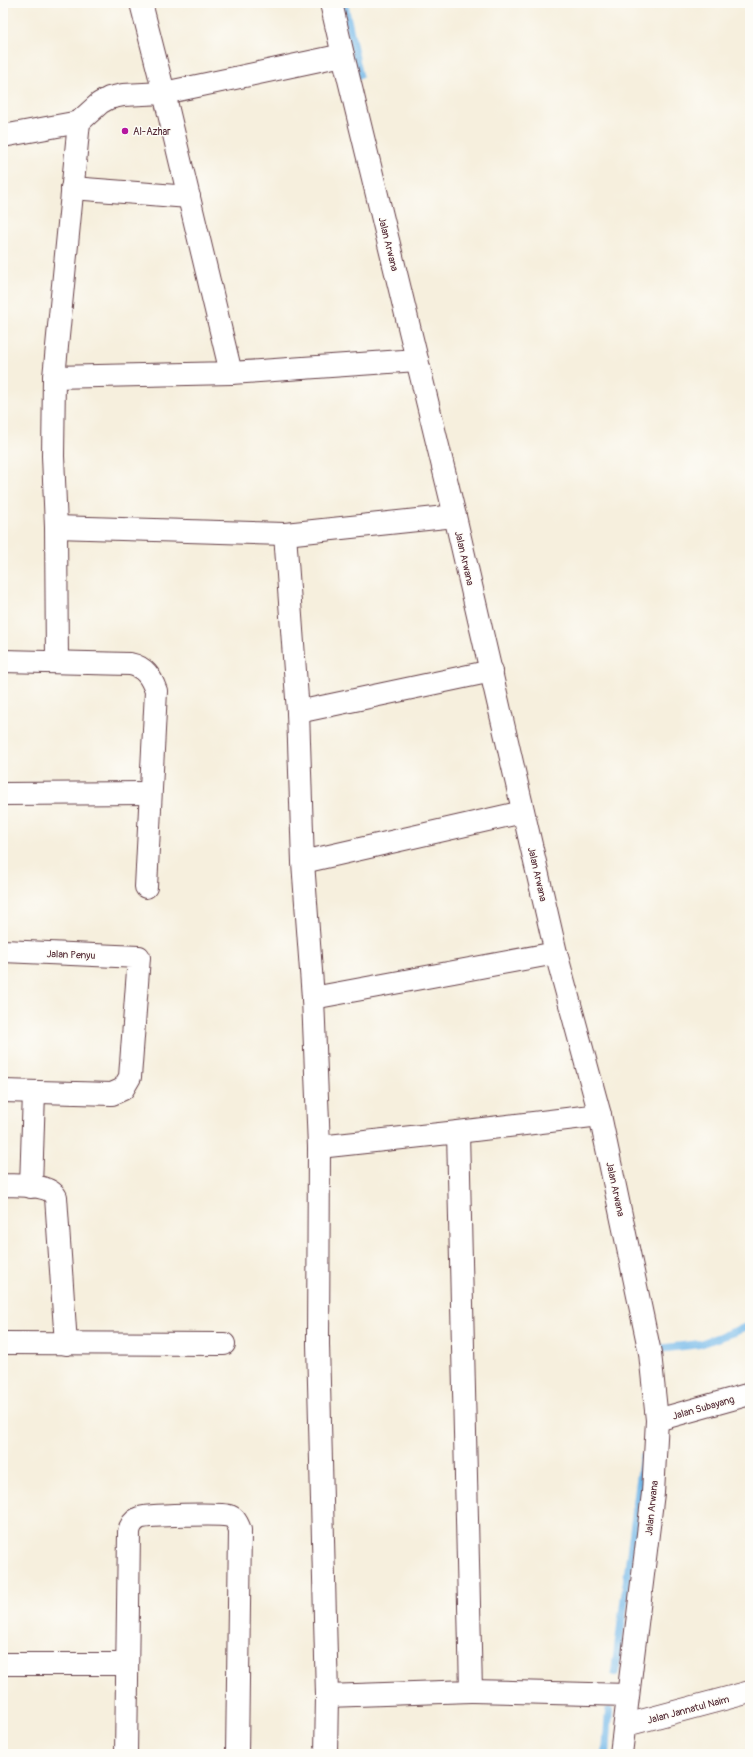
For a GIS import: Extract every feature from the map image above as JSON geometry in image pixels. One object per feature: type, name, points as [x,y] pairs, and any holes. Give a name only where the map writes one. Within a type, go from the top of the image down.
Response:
[{"type":"street","points":[[141,3],[231,374]]},
{"type":"street","name":"Jalan Arwana","points":[[332,3],[343,55],[492,671],[556,953],[600,1115],[650,1353],[657,1420],[653,1493],[628,1695],[626,1725],[621,1754]]},
{"type":"street","points":[[3,136],[79,122],[87,114],[109,98],[123,95],[164,93],[343,55]]},
{"type":"street","points":[[56,662],[56,527],[53,456],[54,377],[79,122]]},
{"type":"street","points":[[72,188],[189,198]]},
{"type":"street","points":[[54,377],[231,374],[417,360]]},
{"type":"street","points":[[56,527],[285,534],[455,516]]},
{"type":"street","points":[[285,534],[298,712],[303,862],[313,998],[319,1147],[318,1344],[327,1696],[326,1754]]},
{"type":"street","points":[[3,661],[136,665],[147,673],[152,680],[156,691],[146,887]]},
{"type":"street","points":[[298,712],[492,671]]},
{"type":"street","points":[[3,794],[150,793]]},
{"type":"street","points":[[303,862],[523,812]]},
{"type":"street","name":"Jalan Penyu","points":[[3,951],[139,956],[130,1077],[126,1085],[119,1092],[112,1094],[34,1092]]},
{"type":"street","points":[[313,998],[556,953]]},
{"type":"street","points":[[3,1091],[34,1092],[31,1187]]},
{"type":"street","points":[[319,1147],[600,1115]]},
{"type":"street","points":[[458,1132],[471,1690]]},
{"type":"street","points":[[3,1185],[46,1188],[54,1193],[56,1197],[66,1344]]},
{"type":"street","points":[[3,1343],[224,1344]]},
{"type":"street","name":"Jalan Subayang","points":[[657,1420],[750,1394]]},
{"type":"street","points":[[126,1754],[126,1664],[129,1532],[134,1521],[141,1517],[175,1515],[228,1515],[233,1517],[241,1532],[237,1754]]},
{"type":"street","points":[[3,1664],[126,1664]]},
{"type":"street","points":[[327,1696],[471,1690],[628,1695]]},
{"type":"street","name":"Jalan Jannatul Naim","points":[[626,1725],[750,1692]]},
{"type":"waterway","points":[[344,3],[359,75]]},
{"type":"waterway","points":[[656,1342],[658,1349],[700,1344],[750,1326]]},
{"type":"waterway","points":[[615,1672],[643,1458]]},
{"type":"waterway","points":[[606,1754],[609,1711]]},
{"type":"place","name":"Al-Azhar","points":[[125,131]]}]
